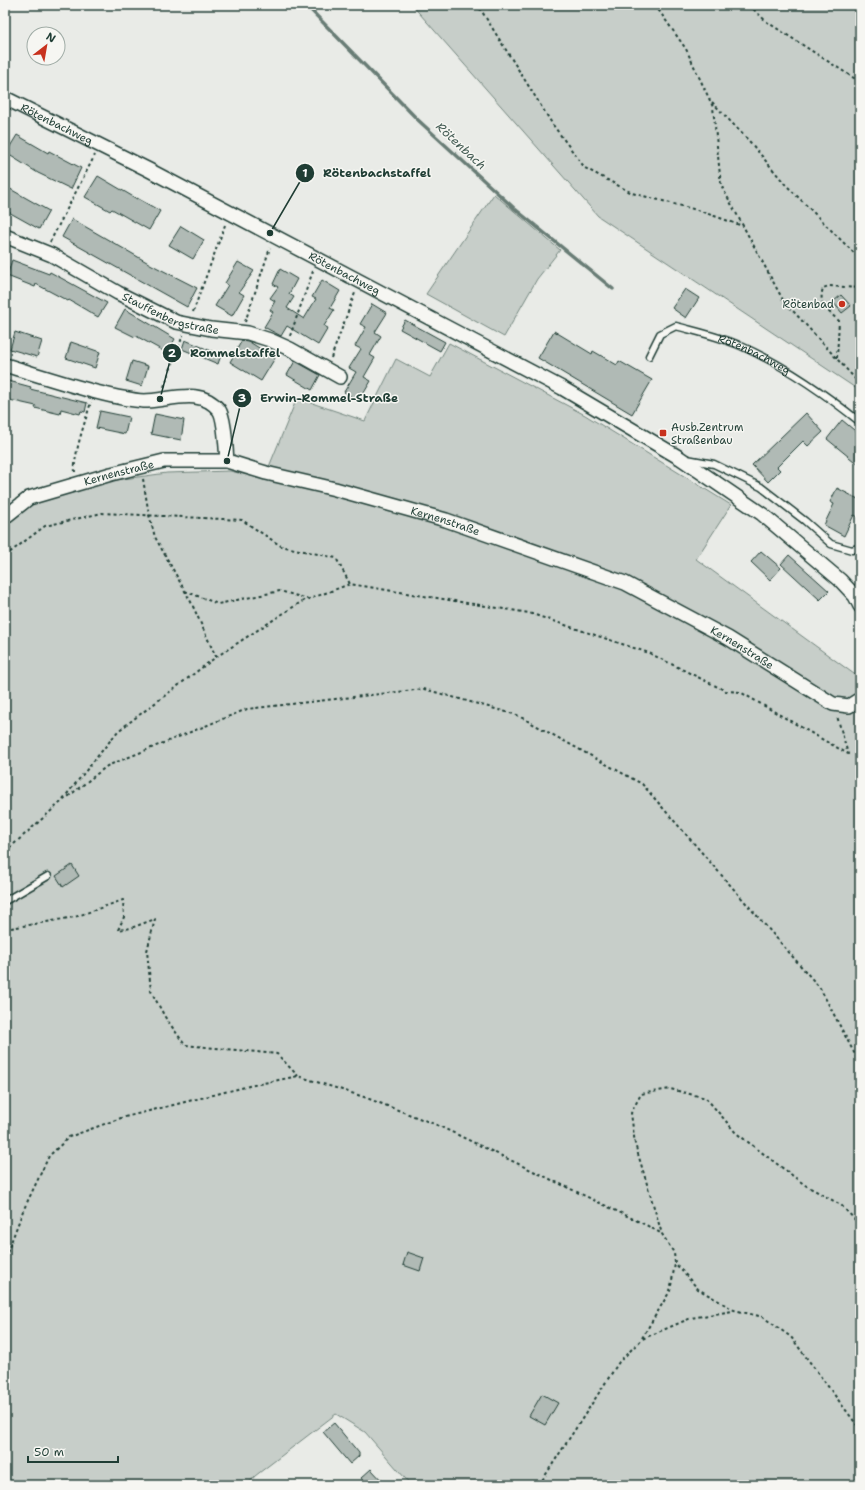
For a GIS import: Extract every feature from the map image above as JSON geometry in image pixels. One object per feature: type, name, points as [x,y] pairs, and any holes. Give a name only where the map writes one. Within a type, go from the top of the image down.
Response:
[{"type":"street","name":"Rötenbachweg","points":[[5,98],[100,145],[274,235],[562,388],[680,458],[762,514],[840,580],[855,596],[860,606]]},
{"type":"street","name":"Stauffenbergstraße","points":[[5,236],[45,252],[124,296],[176,322],[241,332],[270,340],[286,347],[340,377]]},
{"type":"street","points":[[5,365],[120,398],[144,401],[190,396],[206,399],[220,411],[227,461]]},
{"type":"street","name":"Kernenstraße","points":[[5,517],[29,498],[111,474],[164,461],[227,461],[266,473],[335,489],[446,520],[625,583],[728,638],[833,704]]},
{"type":"street","points":[[833,704],[849,706],[860,699]]},
{"type":"lane","name":"Rötenbachweg","points":[[649,356],[660,334],[676,326],[695,331],[741,346],[796,376],[833,401],[860,422]]},
{"type":"lane","name":"Rötenbachweg","points":[[680,458],[714,464],[760,487],[805,521],[831,544],[852,550],[860,548]]},
{"type":"lane","points":[[5,901],[48,876]]},
{"type":"path","points":[[474,5],[481,10],[553,124],[585,168],[632,193],[697,210],[743,226]]},
{"type":"path","points":[[655,5],[686,49],[710,100],[713,107],[721,184],[783,300],[860,384]]},
{"type":"path","points":[[749,5],[767,22],[860,82]]},
{"type":"path","points":[[710,100],[750,142],[785,184],[860,259]]},
{"type":"path","points":[[45,252],[100,145]]},
{"type":"path","points":[[160,400],[184,332],[230,213]]},
{"type":"path","points":[[241,332],[274,235]]},
{"type":"path","points":[[286,347],[318,258]]},
{"type":"path","points":[[326,369],[360,281]]},
{"type":"path","points":[[837,359],[839,321],[823,306],[821,295],[823,288],[829,286],[860,288]]},
{"type":"path","points":[[76,484],[74,467],[79,443],[94,391]]},
{"type":"path","points":[[141,467],[149,515],[155,538],[185,591],[216,657]]},
{"type":"path","points":[[5,556],[45,526],[102,513],[242,520],[281,546],[336,558],[350,584]]},
{"type":"path","points":[[60,803],[118,731],[216,657],[301,602],[350,584],[529,613],[642,651],[726,691],[740,692],[848,754],[833,704]]},
{"type":"path","points":[[185,591],[218,604],[280,591],[309,599]]},
{"type":"path","points":[[5,852],[60,803],[107,766],[247,709],[424,689],[517,715],[642,784],[820,988],[860,1064]]},
{"type":"path","points":[[5,929],[75,917],[123,900],[124,917],[118,930],[130,928],[155,919],[147,951],[150,991],[165,1017],[185,1045],[277,1054],[298,1076],[364,1097],[437,1125],[641,1222],[662,1234]]},
{"type":"path","points":[[5,1258],[49,1156],[69,1137],[121,1118],[248,1086],[298,1076]]},
{"type":"path","points":[[539,1485],[619,1362],[642,1339],[670,1291],[675,1264],[674,1253],[662,1234],[635,1144],[631,1113],[641,1094],[670,1089],[706,1098],[736,1133],[805,1185],[841,1205],[860,1225]]},
{"type":"path","points":[[675,1264],[698,1289],[734,1310],[763,1317],[791,1338],[860,1429]]},
{"type":"path","points":[[642,1339],[691,1318],[734,1310]]},
{"type":"shaded area","points":[[412,5],[860,5],[860,391],[598,216]]},
{"type":"shaded area","points":[[494,194],[560,250],[537,279],[504,337],[426,294]]},
{"type":"shaded area","points":[[449,343],[585,415],[731,505],[696,559],[860,677],[860,1485],[411,1485],[365,1432],[336,1414],[255,1476],[247,1485],[5,1485],[5,524],[30,505],[109,481],[167,473],[230,471],[264,479],[297,398],[365,421],[396,359],[430,377]]},
{"type":"building","points":[[17,135],[48,153],[49,151],[81,168],[71,189],[38,173],[6,153]]},
{"type":"building","points":[[98,176],[160,211],[149,230],[112,209],[110,211],[85,197]]},
{"type":"building","points":[[5,186],[49,211],[39,229],[5,210]]},
{"type":"building","points":[[72,219],[152,265],[197,288],[187,307],[62,237]]},
{"type":"building","points":[[181,226],[204,240],[193,259],[169,245]]},
{"type":"building","points":[[12,260],[49,274],[50,272],[107,303],[98,317],[69,300],[68,301],[36,284],[35,287],[7,276]]},
{"type":"building","points":[[238,262],[254,271],[239,292],[244,295],[232,316],[215,306],[228,285],[225,283]]},
{"type":"building","points":[[280,269],[297,279],[289,294],[294,297],[287,308],[304,319],[316,299],[312,297],[322,280],[340,291],[330,308],[334,310],[324,326],[328,328],[318,345],[287,326],[281,336],[264,327],[273,312],[270,310],[275,301],[270,298],[278,287],[273,284]]},
{"type":"building","points":[[685,289],[699,298],[686,318],[672,308]]},
{"type":"building","name":"Rötenbad","points":[[841,295],[851,306],[842,313],[833,302]]},
{"type":"building","points":[[372,304],[387,313],[375,332],[381,336],[370,355],[375,358],[364,377],[371,381],[359,401],[344,392],[356,372],[349,368],[361,349],[355,346],[366,327],[360,324]]},
{"type":"building","points":[[125,309],[175,339],[167,353],[136,336],[135,337],[115,327]]},
{"type":"building","points":[[405,320],[445,342],[440,351],[400,329]]},
{"type":"building","points":[[554,331],[592,354],[593,351],[617,365],[619,361],[652,380],[632,414],[538,358]]},
{"type":"building","points":[[15,332],[42,341],[37,357],[10,349]]},
{"type":"building","points":[[185,340],[221,355],[218,364],[182,349]]},
{"type":"building","points":[[242,340],[248,341],[275,358],[261,381],[230,362]]},
{"type":"building","points":[[71,342],[100,352],[95,368],[66,358]]},
{"type":"building","points":[[132,361],[148,366],[142,386],[126,381]]},
{"type":"building","points":[[295,361],[320,375],[312,390],[287,375]]},
{"type":"building","points":[[5,380],[31,387],[30,389],[87,403],[85,412],[81,411],[80,414],[61,409],[60,414],[35,408],[36,406],[5,399]]},
{"type":"building","points":[[100,411],[129,417],[125,434],[96,428]]},
{"type":"building","points":[[806,413],[823,432],[808,446],[803,441],[777,467],[780,470],[768,482],[752,465]]},
{"type":"building","points":[[155,414],[184,420],[181,440],[151,434]]},
{"type":"building","points":[[842,420],[860,435],[860,466],[827,439]]},
{"type":"building","points":[[837,488],[860,500],[860,518],[854,515],[844,536],[824,525],[834,504],[830,502]]},
{"type":"building","points":[[761,551],[781,568],[770,580],[751,562]]},
{"type":"building","points":[[789,555],[829,591],[820,600],[781,564]]},
{"type":"building","points":[[72,865],[79,876],[63,887],[56,876]]},
{"type":"building","points":[[407,1252],[424,1258],[420,1271],[403,1265]]},
{"type":"building","points":[[542,1394],[558,1403],[545,1425],[529,1416]]},
{"type":"building","points":[[334,1423],[359,1453],[359,1456],[350,1464],[323,1432]]},
{"type":"building","points":[[371,1469],[386,1485],[367,1485],[361,1478]]},
{"type":"waterway","name":"Rötenbach","points":[[306,5],[418,120],[515,209],[613,289]]},
{"type":"place","name":"Rötenbachstaffel","points":[[270,233]]},
{"type":"place","name":"Rötenbad","points":[[842,304]]},
{"type":"place","name":"Rommelstaffel","points":[[160,399]]},
{"type":"place","name":"Ausb.Zentrum Straßenbau","points":[[663,433]]},
{"type":"place","name":"Erwin-Rommel-Straße","points":[[227,461]]}]
